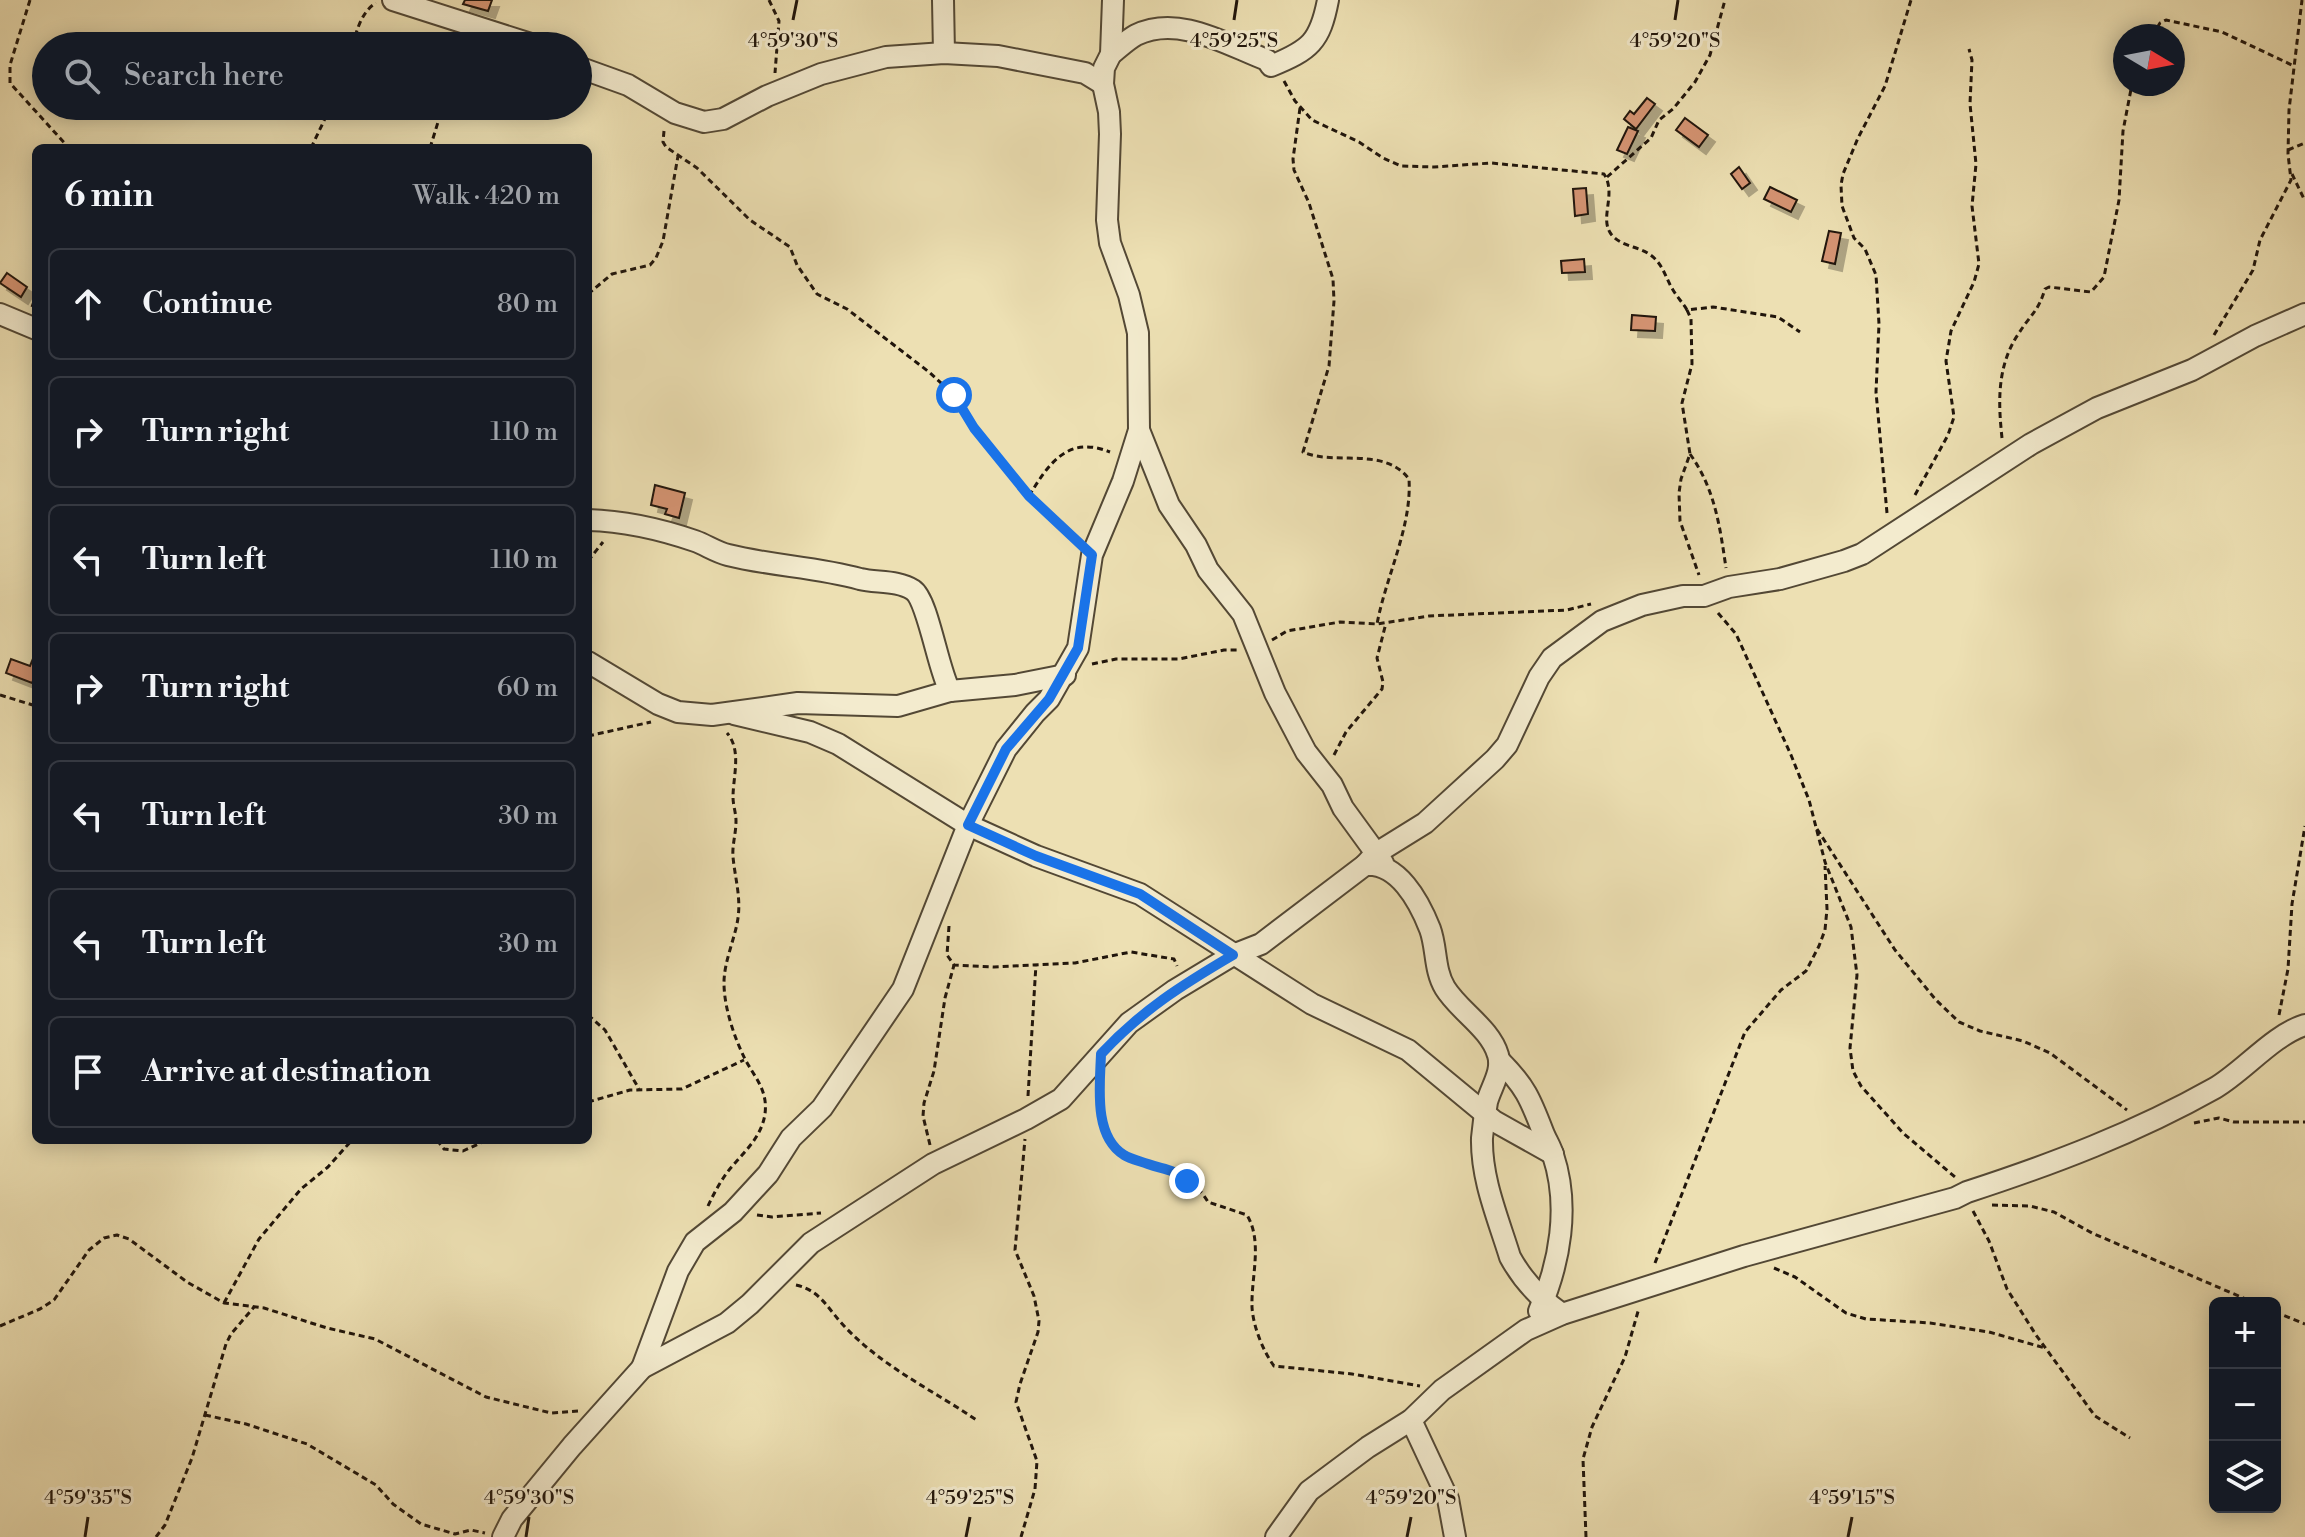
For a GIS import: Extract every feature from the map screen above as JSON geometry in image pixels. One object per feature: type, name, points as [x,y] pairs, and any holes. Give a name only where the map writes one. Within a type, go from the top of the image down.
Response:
[{"type":"street","points":[[393,0],[436,6],[502,32]]},
{"type":"street","points":[[943,0],[944,53]]},
{"type":"street","points":[[642,1368],[678,1271],[695,1242],[733,1212],[768,1174],[791,1138],[822,1108],[903,989],[968,825],[1006,749],[1049,699],[1078,648],[1092,555],[1131,460],[1139,430],[1138,333],[1129,295],[1110,243],[1107,220],[1110,134],[1103,84],[1104,68],[1111,54],[1113,0]]},
{"type":"street","points":[[1111,54],[1145,32],[1159,28],[1183,29],[1267,60],[1271,66],[1295,56],[1314,42],[1320,32],[1328,0]]},
{"type":"street","points":[[592,72],[628,85],[669,108],[704,122],[723,119],[781,90],[856,63],[886,57],[944,53],[998,56],[1085,73],[1103,84]]},
{"type":"street","points":[[0,314],[32,327]]},
{"type":"street","points":[[496,1535],[642,1368],[727,1323],[811,1243],[933,1164],[1061,1099],[1129,1023],[1175,990],[1233,955],[1261,944],[1370,859],[1425,823],[1507,745],[1539,677],[1552,658],[1572,641],[1602,621],[1642,605],[1683,596],[1704,596],[1729,587],[1780,579],[1844,561],[1889,537],[2031,444],[2097,408],[2192,370],[2255,336],[2305,314]]},
{"type":"street","points":[[1139,430],[1169,505],[1196,545],[1208,570],[1243,614],[1275,693],[1306,752],[1330,783],[1370,859],[1401,880],[1415,899],[1430,930],[1446,990],[1493,1044],[1499,1060],[1522,1084],[1535,1107],[1553,1154],[1561,1188],[1562,1221],[1555,1266],[1543,1301],[1526,1330]]},
{"type":"street","points":[[592,520],[623,521],[699,542],[728,555],[913,589],[924,607],[942,678],[950,691]]},
{"type":"street","points":[[592,665],[639,694],[678,712],[712,715],[798,703],[898,706],[950,691],[1015,685],[1066,672]]},
{"type":"street","points":[[734,714],[810,732],[838,744],[968,825],[1036,856],[1140,894],[1312,1004],[1408,1050],[1486,1115],[1553,1154]]},
{"type":"street","points":[[1276,1537],[1309,1491],[1368,1447],[1411,1420],[1442,1390],[1526,1330],[1562,1314],[1744,1256],[1955,1198],[1968,1198],[2150,1123],[2219,1085],[2305,1025]]},
{"type":"street","points":[[1499,1060],[1482,1135],[1483,1167],[1517,1270],[1543,1301],[1562,1314]]},
{"type":"street","points":[[1411,1420],[1448,1499],[1455,1537]]},
{"type":"path","points":[[30,0],[10,65],[10,83],[32,107]]},
{"type":"path","points":[[356,32],[370,6],[383,0]]},
{"type":"path","points":[[769,0],[779,21],[774,66],[781,90]]},
{"type":"path","points":[[1607,177],[1651,138],[1659,120],[1673,109],[1695,82],[1710,55],[1725,0]]},
{"type":"path","points":[[1889,537],[1876,392],[1879,324],[1876,275],[1865,249],[1854,238],[1842,206],[1841,185],[1858,138],[1885,86],[1911,0]]},
{"type":"path","points":[[2302,0],[2288,150],[2292,174],[2305,201]]},
{"type":"path","points":[[2159,24],[2166,20],[2185,24]]},
{"type":"path","points":[[2185,24],[2222,32],[2294,66]]},
{"type":"path","points":[[1910,504],[1948,435],[1954,417],[1946,361],[1951,331],[1979,264],[1972,206],[1976,164],[1969,49]]},
{"type":"path","points":[[1271,66],[1300,108],[1321,126],[1359,142],[1401,166],[1508,164],[1593,171],[1607,177],[1610,186],[1606,222],[1611,234],[1658,261],[1691,319],[1692,364],[1682,403],[1690,454],[1714,502],[1729,587]]},
{"type":"path","points":[[2005,462],[1998,393],[2008,352],[2019,332],[2039,308],[2045,289],[2091,292],[2104,277],[2119,200],[2123,131],[2130,96]]},
{"type":"path","points":[[669,108],[663,142],[697,168],[750,220],[790,247],[797,265],[817,294],[847,309],[954,395],[974,428],[1029,496],[1092,555]]},
{"type":"path","points":[[1300,108],[1294,170],[1309,203],[1333,279],[1334,301],[1329,366],[1303,452],[1319,456],[1356,456],[1384,463],[1407,475],[1409,483],[1404,524],[1377,624]]},
{"type":"path","points":[[44,120],[65,144]]},
{"type":"path","points":[[313,144],[324,120]]},
{"type":"path","points":[[431,144],[439,120]]},
{"type":"path","points":[[2288,150],[2305,143]]},
{"type":"path","points":[[592,291],[612,274],[650,265],[656,258],[663,241],[678,156]]},
{"type":"path","points":[[2192,370],[2253,270],[2260,240],[2287,192],[2292,174]]},
{"type":"path","points":[[1687,310],[1713,307],[1778,317],[1800,332]]},
{"type":"path","points":[[1029,496],[1049,466],[1065,453],[1093,446],[1131,460]]},
{"type":"path","points":[[1690,454],[1681,479],[1680,521],[1704,596],[1736,634],[1756,676],[1809,800],[1825,862],[1851,927],[1856,954],[1856,995],[1850,1048],[1853,1071],[1861,1086],[1903,1133],[1949,1170],[1968,1198],[2007,1289],[2046,1348],[2095,1416],[2130,1438]]},
{"type":"path","points":[[1066,672],[1116,659],[1179,659],[1255,647],[1287,631],[1340,622],[1377,624],[1429,616],[1567,610],[1597,604]]},
{"type":"path","points":[[1330,783],[1334,756],[1346,732],[1382,689],[1377,658],[1386,623]]},
{"type":"path","points":[[0,695],[32,705]]},
{"type":"path","points":[[592,735],[648,723],[678,712]]},
{"type":"path","points":[[705,1211],[728,1171],[750,1147],[764,1119],[764,1091],[745,1059],[732,1025],[724,981],[738,916],[733,859],[736,760],[731,738],[712,715]]},
{"type":"path","points":[[1815,826],[1895,950],[1936,1000],[1959,1022],[1980,1031],[2023,1041],[2050,1053],[2114,1103],[2150,1123]]},
{"type":"path","points":[[2278,1016],[2288,969],[2292,904],[2305,826]]},
{"type":"path","points":[[1586,1537],[1583,1459],[1592,1427],[1625,1357],[1645,1287],[1745,1032],[1781,990],[1806,971],[1819,946],[1825,930],[1827,909],[1825,862]]},
{"type":"path","points":[[940,896],[950,935],[947,955],[954,965]]},
{"type":"path","points":[[954,965],[994,967],[1093,962],[1131,952],[1174,959],[1177,964],[1175,990]]},
{"type":"path","points":[[1021,1537],[1035,1489],[1037,1461],[1016,1402],[1039,1321],[1034,1296],[1015,1250],[1021,1203],[1036,964]]},
{"type":"path","points":[[933,1164],[923,1116],[924,1103],[934,1071],[945,998],[954,965]]},
{"type":"path","points":[[592,1019],[605,1030],[639,1089]]},
{"type":"path","points":[[1101,1054],[1101,1102],[1108,1140],[1123,1155],[1174,1169],[1200,1188],[1208,1202],[1247,1215],[1255,1228],[1252,1311],[1264,1349],[1274,1366],[1352,1374],[1442,1390]]},
{"type":"path","points":[[592,1101],[639,1089],[682,1089],[745,1059]]},
{"type":"path","points":[[2188,1124],[2219,1118],[2234,1122],[2305,1122]]},
{"type":"path","points":[[224,1303],[259,1239],[301,1189],[328,1167],[348,1144]]},
{"type":"path","points":[[440,1144],[444,1149],[463,1151],[478,1144]]},
{"type":"path","points":[[1968,1198],[2054,1212],[2092,1233],[2241,1297]]},
{"type":"path","points":[[733,1212],[772,1217],[829,1211]]},
{"type":"path","points":[[0,1326],[54,1300],[89,1250],[104,1238],[117,1235],[129,1239],[187,1282],[224,1303],[254,1307],[375,1339],[486,1397],[551,1413],[567,1413],[614,1398]]},
{"type":"path","points":[[1744,1256],[1795,1277],[1846,1313],[1888,1322],[1930,1323],[1989,1332],[2046,1348]]},
{"type":"path","points":[[772,1282],[797,1285],[818,1294],[847,1329],[897,1370],[978,1421]]},
{"type":"path","points":[[156,1537],[165,1525],[192,1458],[226,1344],[254,1307]]},
{"type":"path","points":[[2281,1314],[2305,1324]]},
{"type":"path","points":[[205,1415],[246,1424],[307,1444],[376,1485],[393,1504],[421,1524],[455,1534],[471,1530],[496,1535]]},
{"type":"building","points":[[465,0],[492,0],[488,11],[463,4]]},
{"type":"building","points":[[1647,98],[1655,104],[1636,129],[1624,119],[1630,111],[1634,114]]},
{"type":"building","points":[[1685,118],[1708,135],[1699,147],[1676,130]]},
{"type":"building","points":[[1628,127],[1638,131],[1627,154],[1617,150]]},
{"type":"building","points":[[1739,167],[1750,183],[1742,189],[1731,174]]},
{"type":"building","points":[[1770,187],[1797,200],[1791,212],[1764,199]]},
{"type":"building","points":[[1586,188],[1588,214],[1575,216],[1573,189]]},
{"type":"building","points":[[1829,231],[1841,233],[1835,264],[1822,261]]},
{"type":"building","points":[[1584,259],[1585,272],[1562,273],[1561,261]]},
{"type":"building","points":[[7,273],[27,287],[21,297],[0,283]]},
{"type":"building","points":[[1632,315],[1656,317],[1655,331],[1631,330]]},
{"type":"building","points":[[655,485],[685,493],[679,518],[665,514],[667,509],[651,505]]},
{"type":"building","points":[[11,659],[30,666],[32,661],[32,683],[6,673]]},
{"type":"route","points":[[954,395],[974,428],[1029,496],[1092,555],[1078,648],[1049,699],[1006,749],[968,825],[1036,856],[1140,894],[1233,955],[1170,993],[1129,1023],[1101,1054],[1101,1102],[1108,1140],[1123,1155],[1174,1169],[1187,1181]]}]
